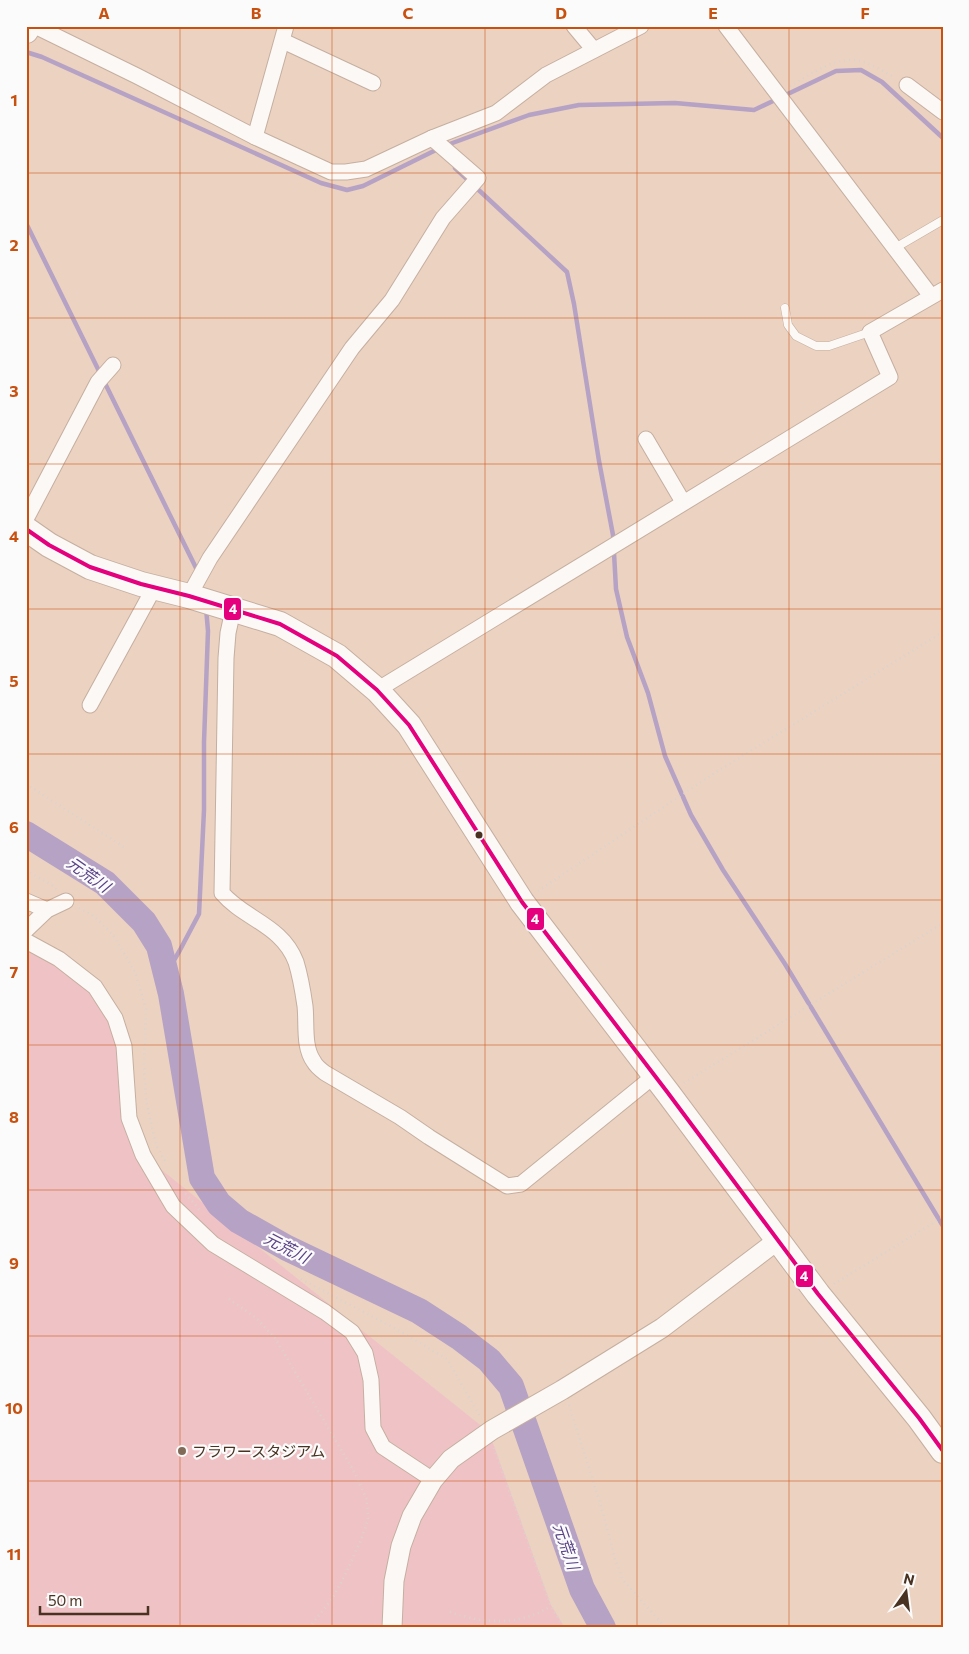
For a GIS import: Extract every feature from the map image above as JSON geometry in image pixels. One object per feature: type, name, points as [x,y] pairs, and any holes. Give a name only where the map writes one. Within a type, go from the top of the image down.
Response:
[{"type":"main road","points":[[26,31],[28,26]]},
{"type":"main road","points":[[26,529],[49,545],[90,568],[280,624],[337,656],[377,690],[409,725],[522,902],[818,1294],[919,1418],[943,1451]]},
{"type":"street","points":[[35,26],[255,137],[331,172],[366,168],[432,138],[496,114],[546,74],[641,26]]},
{"type":"street","points":[[574,26],[594,50]]},
{"type":"street","points":[[377,690],[890,377],[870,332],[937,293],[895,248],[726,26]]},
{"type":"street","points":[[255,137],[285,34],[373,83]]},
{"type":"street","points":[[907,85],[943,112]]},
{"type":"street","points":[[189,596],[210,558],[352,348],[392,300],[443,218],[478,178],[432,138]]},
{"type":"street","points":[[26,519],[98,382],[113,365]]},
{"type":"street","points":[[646,438],[683,502]]},
{"type":"street","points":[[90,705],[154,588]]},
{"type":"street","points":[[233,610],[226,658],[222,893],[229,902],[259,920],[284,940],[296,962],[305,1005],[308,1049],[314,1063],[325,1073],[400,1117],[507,1186],[521,1184],[661,1084]]},
{"type":"street","points":[[26,901],[47,910]]},
{"type":"street","points":[[26,930],[47,910],[66,901]]},
{"type":"street","points":[[26,941],[59,959],[95,987],[115,1018],[124,1046],[129,1118],[143,1155],[173,1206],[212,1244],[325,1312],[352,1332],[365,1353],[370,1380],[373,1428],[382,1446],[433,1480]]},
{"type":"street","points":[[392,1628],[394,1581],[401,1546],[412,1516],[433,1480],[451,1459],[490,1431],[560,1392],[662,1328],[778,1240]]},
{"type":"lane","points":[[895,248],[943,220]]},
{"type":"lane","points":[[785,308],[788,325],[796,336],[816,346],[829,346],[870,332]]},
{"type":"path","points":[[777,93],[830,64],[851,60],[876,66],[907,85]]},
{"type":"path","points":[[522,902],[713,774],[943,632]]},
{"type":"path","points":[[26,784],[124,847]]},
{"type":"path","points":[[26,870],[55,888],[66,901],[94,916],[113,935],[135,972],[146,1009],[144,1065],[146,1100],[156,1145],[169,1168]]},
{"type":"path","points":[[661,1084],[943,924]]},
{"type":"path","points":[[177,1183],[200,1210]]},
{"type":"path","points":[[818,1294],[943,1217]]},
{"type":"path","points":[[300,1278],[396,1329],[447,1359],[490,1431],[551,1606],[565,1628]]},
{"type":"path","points":[[229,1299],[255,1317],[275,1338],[356,1475],[367,1500],[368,1520],[354,1555],[332,1598],[309,1628]]},
{"type":"path","points":[[560,1392],[570,1408],[623,1580],[666,1628]]},
{"type":"path","points":[[450,1612],[482,1621],[513,1621],[541,1612],[551,1606]]},
{"type":"path","points":[[26,1608],[47,1628]]},
{"type":"shaded area","points":[[26,941],[95,987],[115,1018],[143,1155],[489,1432],[551,1605],[565,1628],[26,1628]]},
{"type":"waterway","points":[[26,52],[42,57],[321,183],[347,190],[363,186],[440,148]]},
{"type":"waterway","points":[[447,145],[529,115],[579,105],[675,103],[754,110],[836,71],[861,70],[882,82],[943,138]]},
{"type":"waterway","points":[[455,168],[567,272],[613,535],[616,589],[627,637],[648,693],[665,756],[691,815],[723,870],[785,964],[943,1226]]},
{"type":"waterway","points":[[26,223],[198,572]]},
{"type":"waterway","points":[[166,974],[199,914],[204,810],[204,742],[208,631],[206,608]]},
{"type":"waterway","name":"元荒川","points":[[26,834],[105,883],[144,922],[159,946],[171,994],[202,1178],[219,1204],[239,1221],[287,1248],[419,1311],[459,1337],[489,1360],[511,1386],[582,1589],[603,1628]]},
{"type":"transit line","name":"4","points":[[26,529],[49,545],[90,567],[141,584],[189,596],[280,624],[337,656],[377,690],[409,725],[522,902],[818,1294],[919,1418],[943,1451]]},
{"type":"place","name":"フラワースタジアム","points":[[182,1451]]}]
